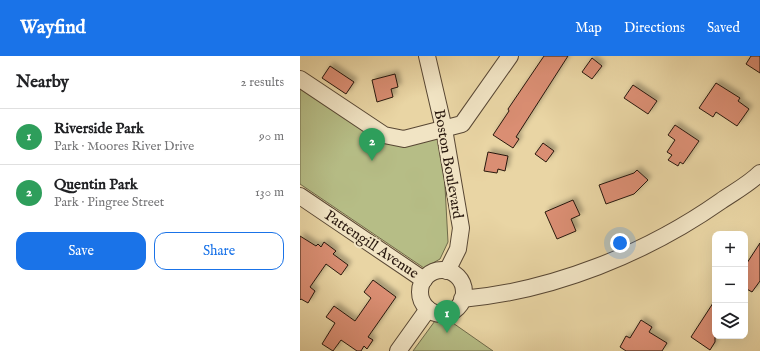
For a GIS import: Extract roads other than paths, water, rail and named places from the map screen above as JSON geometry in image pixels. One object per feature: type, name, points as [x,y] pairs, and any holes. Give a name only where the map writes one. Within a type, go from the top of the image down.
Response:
[{"type":"street","name":"Boston Boulevard","points":[[427,56],[444,129],[461,228],[458,249],[447,271]]},
{"type":"street","points":[[300,79],[384,135],[404,139],[462,124],[510,56]]},
{"type":"street","points":[[462,299],[493,296],[571,276],[652,244],[692,221],[760,172]]},
{"type":"street","name":"Pattengill Avenue","points":[[300,196],[424,280]]},
{"type":"street","points":[[434,271],[447,271],[459,278],[462,285],[462,299],[459,305],[448,313],[434,313],[424,305],[420,292],[424,280],[434,271]]},
{"type":"street","points":[[398,351],[428,309]]},
{"type":"place","name":"Quentin Park","points":[[372,161]]},
{"type":"place","name":"Riverside Park","points":[[447,333]]}]
